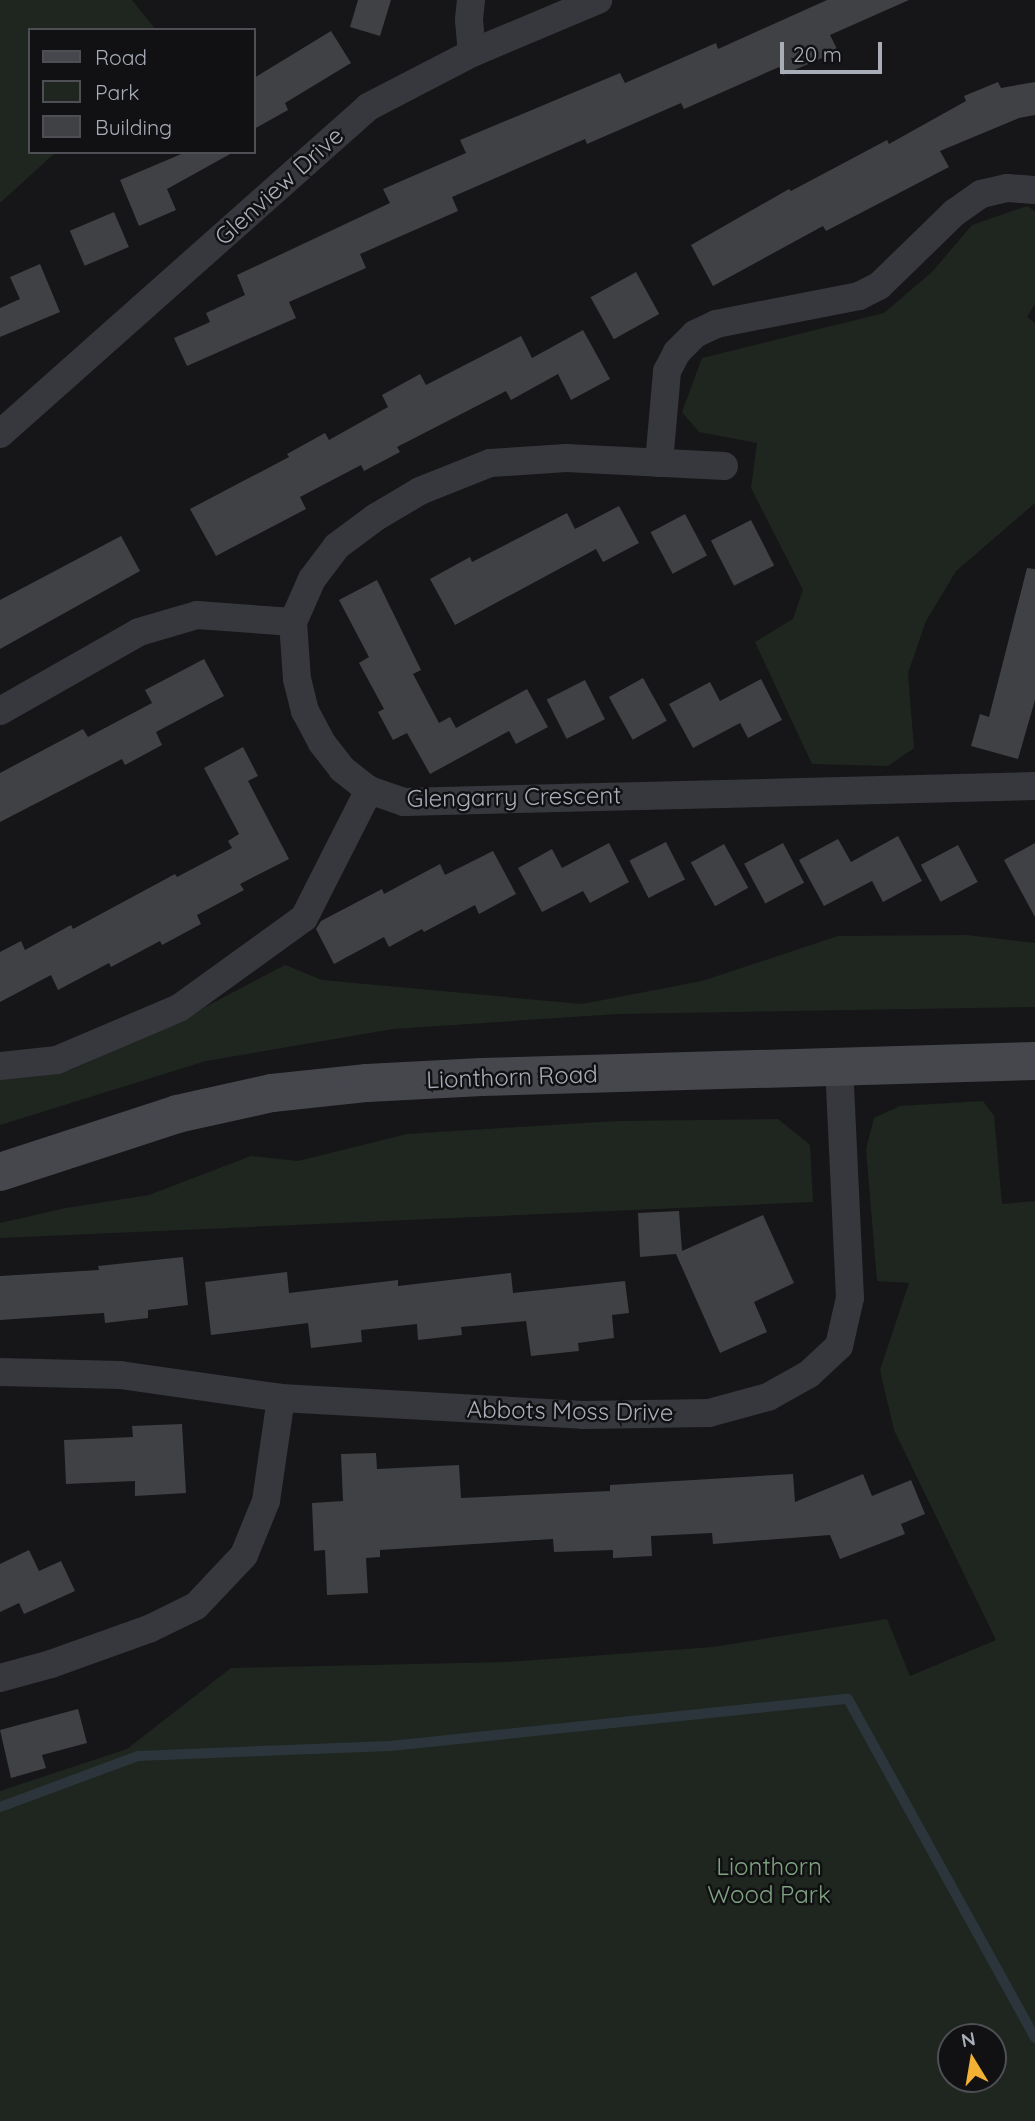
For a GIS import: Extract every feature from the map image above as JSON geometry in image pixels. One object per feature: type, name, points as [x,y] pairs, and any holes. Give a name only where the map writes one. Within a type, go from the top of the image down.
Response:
[{"type":"street","points":[[471,0],[468,20],[472,53]]},
{"type":"street","name":"Glenview Drive","points":[[0,434],[368,107],[472,53],[598,0]]},
{"type":"street","points":[[659,463],[667,371],[677,352],[695,334],[716,324],[859,296],[879,286],[954,212],[981,194],[1007,188],[1035,191]]},
{"type":"street","name":"Glengarry Crescent","points":[[724,466],[566,458],[490,463],[420,491],[376,517],[337,545],[312,579],[293,622],[297,679],[304,711],[322,743],[342,769],[369,790],[404,802],[1035,786]]},
{"type":"street","points":[[0,711],[139,632],[197,615],[293,622]]},
{"type":"street","points":[[0,1066],[57,1060],[179,1008],[304,919],[369,790]]},
{"type":"street","name":"Lionthorn Road","points":[[0,1172],[177,1114],[272,1093],[367,1083],[482,1077],[1035,1061]]},
{"type":"street","name":"Abbots Moss Drive","points":[[0,1372],[120,1376],[281,1398],[583,1416],[709,1413],[768,1397],[809,1374],[839,1346],[850,1298],[839,1065]]},
{"type":"street","points":[[0,1678],[51,1664],[149,1629],[196,1606],[244,1555],[267,1501],[281,1398]]},
{"type":"green space","points":[[0,0],[132,0],[154,28],[28,28],[28,154],[54,154],[0,203]]},
{"type":"green space","points":[[1027,206],[1035,211],[1035,304],[1027,317],[1035,323],[1035,503],[956,571],[926,621],[908,673],[914,748],[888,766],[812,764],[755,642],[793,619],[803,590],[751,488],[757,443],[699,432],[682,412],[702,358],[884,313],[932,272],[972,225]]},
{"type":"green space","points":[[967,935],[1035,943],[1035,1007],[617,1014],[393,1029],[206,1061],[0,1125],[0,1080],[71,1070],[165,1028],[285,965],[322,980],[582,1004],[702,981],[838,936]]},
{"type":"green space","name":"Lionthorn Wood Park","points":[[983,1101],[994,1116],[1002,1204],[1035,1201],[1035,2121],[0,2121],[0,1791],[127,1749],[231,1668],[507,1662],[713,1647],[887,1619],[910,1676],[996,1640],[894,1430],[880,1370],[909,1283],[877,1281],[866,1149],[874,1118],[900,1106]]},
{"type":"green space","points":[[778,1119],[810,1145],[813,1202],[0,1238],[0,1223],[66,1208],[149,1195],[251,1156],[298,1161],[407,1134],[616,1121]]},
{"type":"building","points":[[358,0],[391,0],[380,36],[350,27]]},
{"type":"building","points":[[827,0],[909,0],[830,35],[838,51],[783,75],[779,67],[684,109],[681,103],[587,144],[585,139],[452,197],[458,211],[360,254],[366,268],[289,302],[296,318],[187,366],[174,338],[210,322],[206,313],[245,295],[237,275],[390,203],[383,189],[466,153],[460,140],[620,73],[625,83],[716,43],[718,49]]},
{"type":"building","points":[[331,31],[351,63],[285,103],[288,110],[256,128],[256,77]]},
{"type":"building","points":[[998,82],[1001,88],[1035,82],[1035,115],[1019,118],[940,151],[949,167],[826,231],[823,226],[713,286],[691,245],[789,189],[791,191],[887,140],[889,144],[966,101],[964,96]]},
{"type":"building","points":[[181,154],[230,154],[167,189],[176,210],[139,226],[120,180]]},
{"type":"building","points":[[114,212],[129,247],[85,266],[70,231]]},
{"type":"building","points":[[40,264],[60,312],[0,337],[0,308],[20,299],[10,277]]},
{"type":"building","points":[[636,272],[659,314],[614,339],[591,297]]},
{"type":"building","points":[[583,330],[610,379],[571,400],[558,374],[511,400],[506,391],[397,447],[400,452],[364,471],[361,465],[300,497],[306,509],[216,556],[190,509],[289,457],[287,454],[325,433],[329,440],[388,407],[382,395],[420,374],[426,385],[521,336],[532,358]]},
{"type":"building","points":[[619,506],[639,543],[603,562],[596,549],[455,625],[430,579],[470,557],[472,562],[567,513],[575,529]]},
{"type":"building","points":[[685,514],[707,555],[673,574],[651,532]]},
{"type":"building","points":[[751,520],[774,565],[734,586],[711,540]]},
{"type":"building","points":[[121,536],[140,571],[0,649],[0,600]]},
{"type":"building","points":[[1027,568],[1035,569],[1035,700],[1018,759],[971,746],[980,714],[989,717]]},
{"type":"building","points":[[377,580],[421,670],[413,674],[439,723],[450,717],[456,728],[527,689],[548,727],[516,744],[509,731],[430,774],[407,733],[393,740],[378,712],[384,709],[359,663],[369,657],[339,600]]},
{"type":"building","points":[[204,659],[224,696],[156,732],[162,745],[125,765],[122,759],[0,822],[0,773],[83,729],[88,737],[152,703],[145,690]]},
{"type":"building","points":[[643,678],[667,721],[633,740],[609,697]]},
{"type":"building","points":[[761,679],[782,720],[748,738],[740,723],[693,748],[669,704],[710,682],[720,701]]},
{"type":"building","points":[[585,680],[605,719],[567,739],[547,700]]},
{"type":"building","points":[[243,747],[258,776],[248,781],[289,859],[240,884],[244,890],[197,915],[201,924],[162,945],[160,941],[111,967],[109,963],[58,990],[51,975],[0,1002],[0,952],[21,941],[25,950],[71,925],[73,929],[175,874],[177,877],[232,848],[228,841],[239,834],[204,768]]},
{"type":"building","points":[[898,836],[922,881],[883,902],[872,881],[824,906],[799,860],[838,839],[851,862]]},
{"type":"building","points":[[666,842],[685,879],[649,898],[629,861]]},
{"type":"building","points":[[609,843],[629,882],[590,903],[583,891],[542,912],[518,868],[552,849],[562,868]]},
{"type":"building","points":[[783,843],[804,883],[765,903],[744,864]]},
{"type":"building","points":[[1035,843],[1035,917],[1004,860]]},
{"type":"building","points":[[724,844],[748,888],[715,906],[691,862]]},
{"type":"building","points":[[958,845],[978,882],[941,902],[921,865]]},
{"type":"building","points":[[493,851],[516,894],[479,914],[475,905],[389,947],[384,937],[334,964],[316,929],[321,921],[382,889],[384,894],[440,864],[445,875]]},
{"type":"building","points":[[679,1211],[682,1251],[763,1215],[794,1283],[754,1302],[767,1332],[720,1353],[676,1254],[640,1257],[638,1213]]},
{"type":"building","points":[[183,1257],[188,1305],[148,1310],[148,1318],[105,1323],[104,1313],[0,1320],[0,1276],[99,1270],[98,1266]]},
{"type":"building","points":[[287,1272],[289,1293],[398,1280],[398,1286],[511,1273],[513,1293],[625,1281],[629,1313],[612,1315],[614,1338],[578,1343],[579,1351],[531,1356],[526,1321],[461,1327],[462,1335],[418,1340],[417,1324],[361,1330],[362,1342],[311,1348],[308,1323],[211,1335],[205,1282]]},
{"type":"building","points":[[182,1424],[186,1493],[135,1496],[135,1481],[66,1484],[64,1440],[133,1437],[132,1426]]},
{"type":"building","points":[[376,1453],[377,1469],[459,1465],[461,1498],[610,1491],[610,1485],[793,1474],[795,1502],[863,1474],[872,1496],[911,1480],[925,1514],[901,1524],[905,1534],[840,1559],[830,1535],[713,1544],[712,1533],[651,1536],[652,1556],[613,1558],[613,1550],[554,1552],[553,1539],[380,1550],[380,1557],[366,1558],[368,1593],[327,1595],[325,1550],[314,1551],[312,1503],[343,1501],[341,1454]]},
{"type":"building","points":[[29,1550],[39,1571],[61,1561],[75,1591],[24,1614],[19,1603],[0,1612],[0,1564]]},
{"type":"building","points":[[78,1709],[87,1743],[42,1755],[46,1768],[11,1778],[0,1730]]},
{"type":"waterway","points":[[0,1807],[138,1756],[390,1746],[848,1699],[1035,2038]]}]
